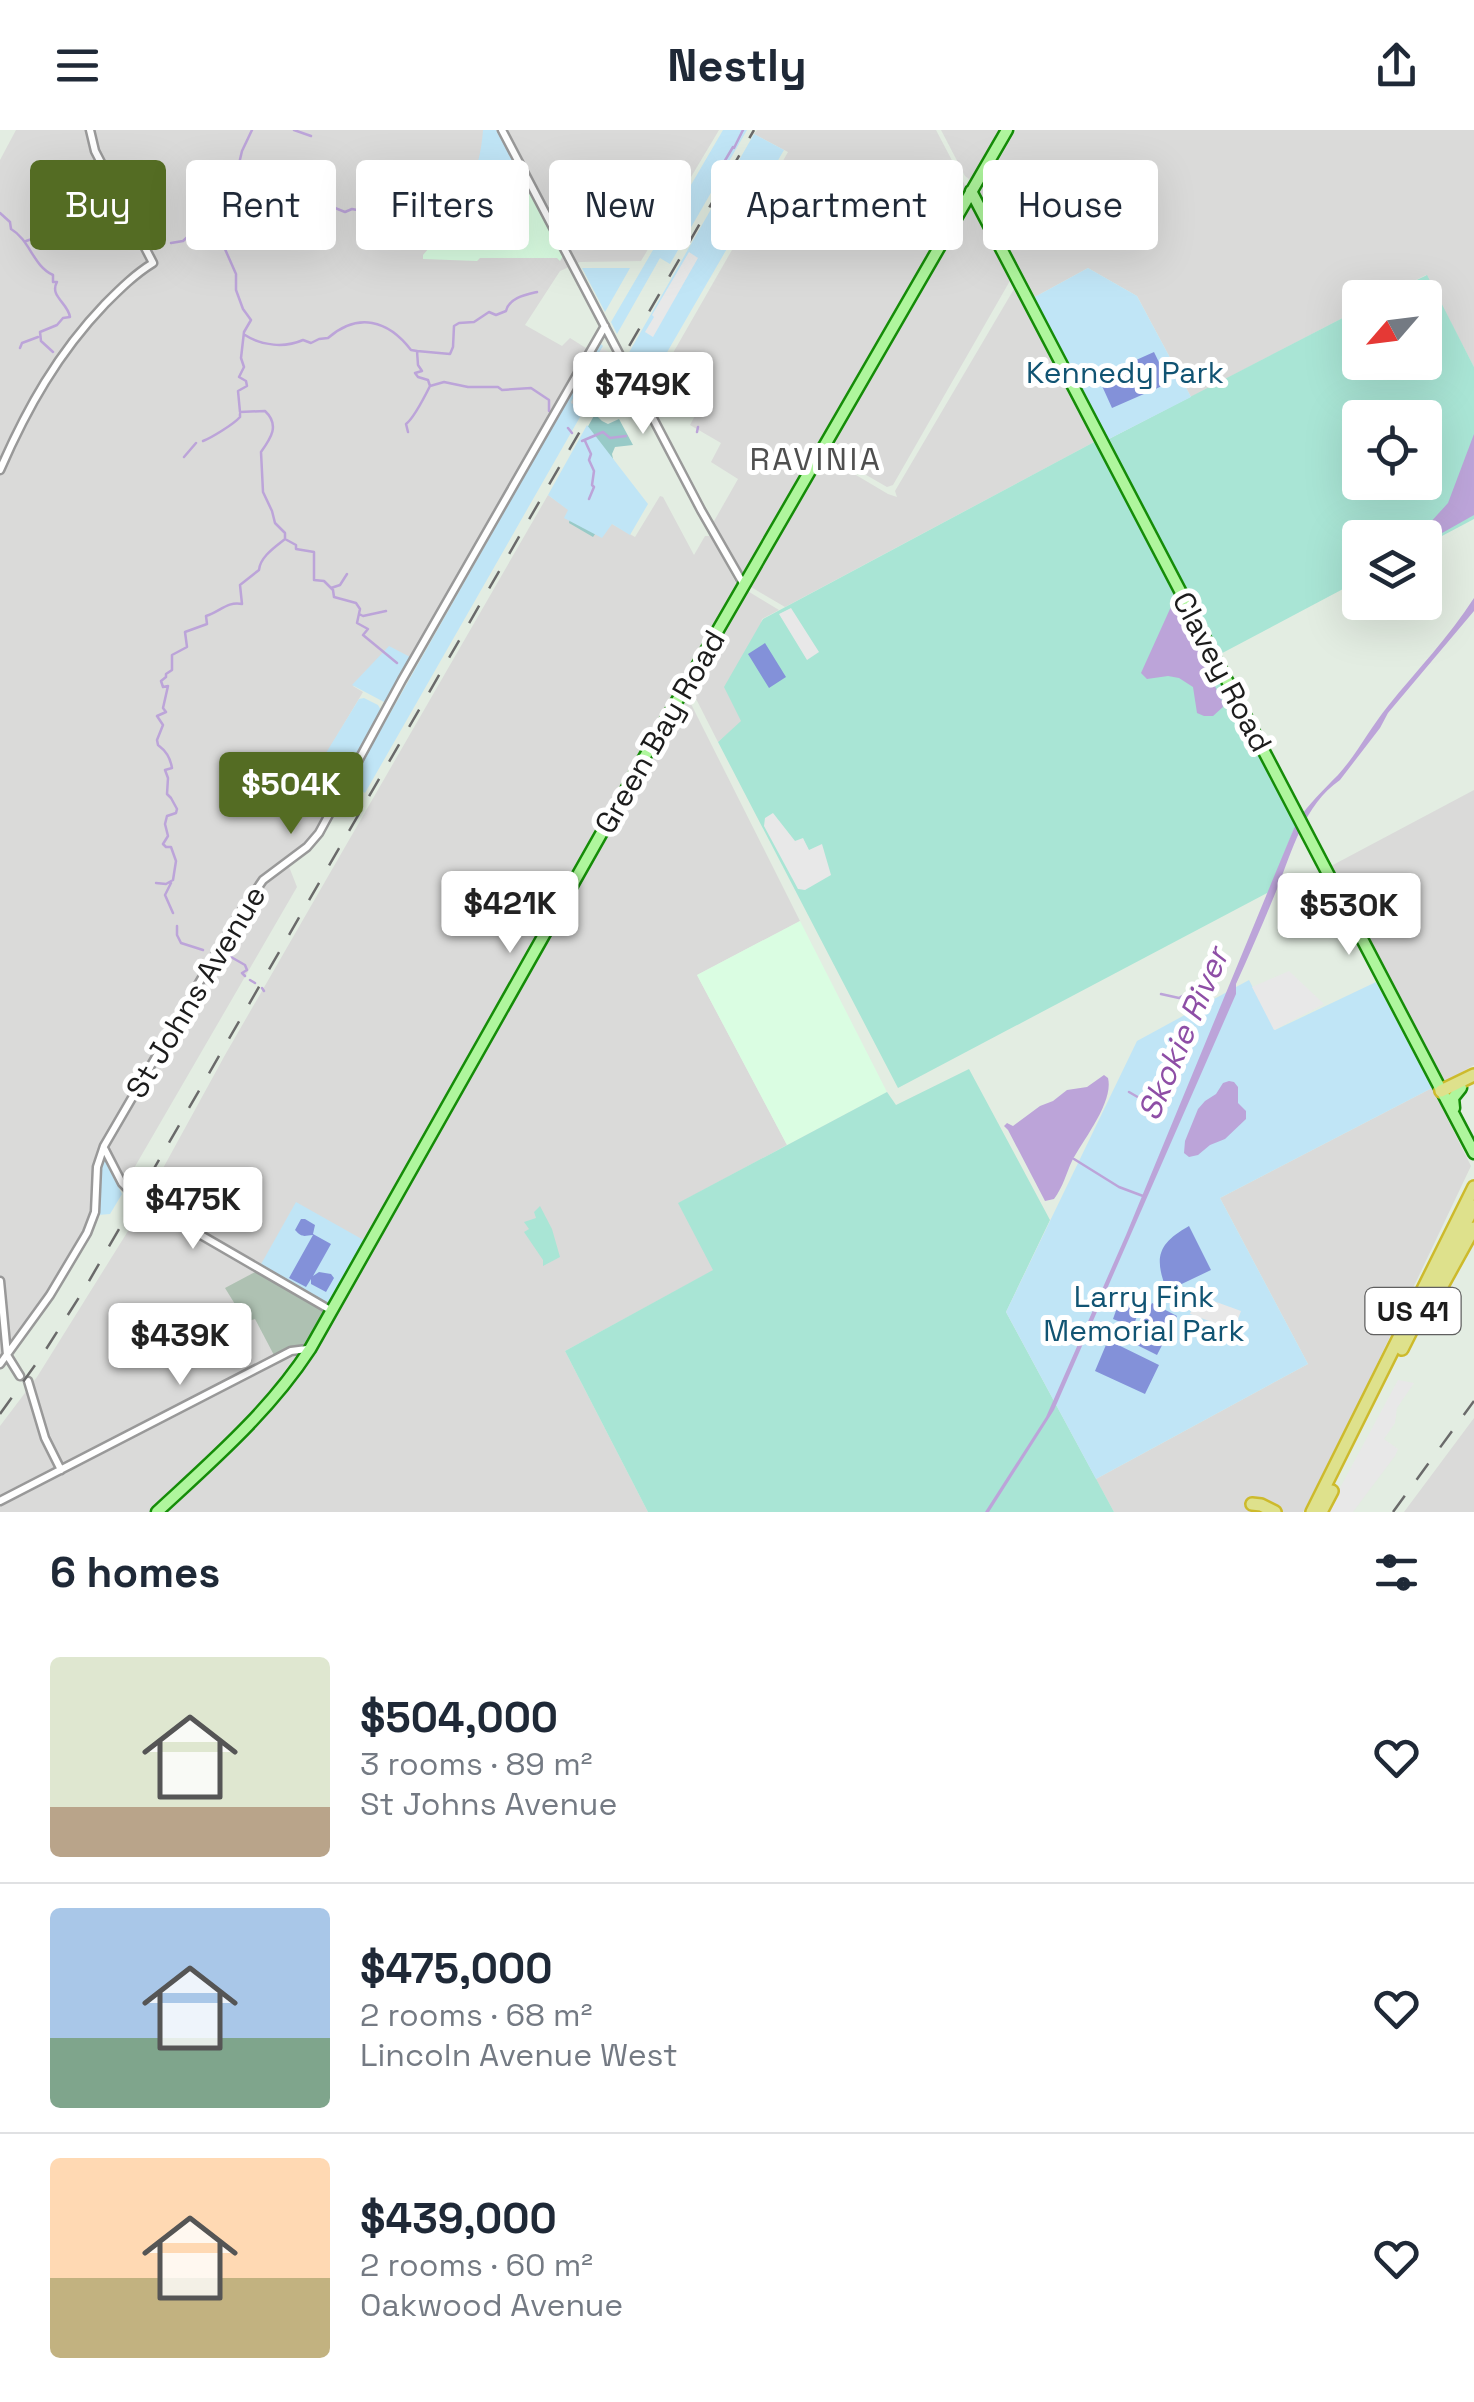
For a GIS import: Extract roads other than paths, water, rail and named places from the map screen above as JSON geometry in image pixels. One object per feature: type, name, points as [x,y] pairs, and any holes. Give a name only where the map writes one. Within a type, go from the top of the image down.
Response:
[{"type":"highway","points":[[1442,1094],[1474,1074]]},
{"type":"highway","points":[[1442,1094],[1468,1087]]},
{"type":"highway","points":[[1450,1236],[1474,1178]]},
{"type":"highway","name":"US 41","points":[[1315,1511],[1474,1188]]},
{"type":"highway","name":"US 41","points":[[1315,1511],[1474,1206]]},
{"type":"highway","points":[[1399,1356],[1474,1228]]},
{"type":"highway","points":[[1262,1512],[1252,1504],[1275,1512]]},
{"type":"main road","name":"Green Bay Road","points":[[157,1512],[255,1420],[310,1349],[1007,130]]},
{"type":"main road","name":"Clavey Road","points":[[970,191],[1474,1153]]},
{"type":"main road","points":[[1456,1119],[1454,1094],[1468,1087]]},
{"type":"street","points":[[0,470],[33,399],[74,339],[112,297],[153,263],[95,151],[90,130]]},
{"type":"street","points":[[502,130],[744,585]]},
{"type":"street","name":"St Johns Avenue","points":[[0,1364],[50,1296],[88,1233],[94,1212],[97,1167],[104,1146],[249,897],[263,880],[308,847],[319,833],[605,326]]},
{"type":"street","points":[[104,1146],[129,1193],[332,1311]]},
{"type":"street","points":[[0,1282],[7,1355],[24,1378],[61,1470]]},
{"type":"street","points":[[0,1501],[291,1352],[310,1349]]},
{"type":"waterway","points":[[252,130],[238,168],[253,181],[269,187],[304,185],[333,207],[345,212],[356,210]]},
{"type":"waterway","points":[[294,130],[311,136]]},
{"type":"waterway","points":[[734,148],[743,130]]},
{"type":"waterway","points":[[725,160],[733,147]]},
{"type":"waterway","points":[[0,213],[41,266],[53,275],[57,296],[69,312],[70,317],[40,332],[41,341],[53,352]]},
{"type":"waterway","points":[[171,243],[186,238]]},
{"type":"waterway","points":[[26,241],[30,240]]},
{"type":"waterway","points":[[225,250],[236,274],[236,290],[251,320],[244,332],[244,367],[239,377],[247,386],[238,391],[240,412],[265,411],[273,426],[261,452],[263,492],[275,523],[296,549],[314,552],[314,580],[324,581],[334,597],[356,603],[360,609],[357,623],[368,629],[363,635],[397,663]]},
{"type":"waterway","points":[[417,351],[450,354],[454,326],[474,322],[489,312],[496,315],[506,311],[514,300],[537,292]]},
{"type":"waterway","points":[[245,335],[274,345],[303,340],[311,343],[350,325],[372,323],[393,332],[417,351],[422,371],[415,373],[428,380],[430,386],[444,382],[502,390],[531,388],[549,400],[549,411]]},
{"type":"waterway","points":[[20,348],[22,343],[38,337]]},
{"type":"waterway","points":[[408,432],[406,424],[430,386]]},
{"type":"waterway","points":[[203,441],[233,423],[240,414]]},
{"type":"waterway","points":[[697,432],[698,427]]},
{"type":"waterway","points":[[568,428],[572,433]]},
{"type":"waterway","points":[[582,441],[603,432],[610,438],[626,436]]},
{"type":"waterway","points":[[585,441],[594,471],[589,499]]},
{"type":"waterway","points":[[184,457],[196,443]]},
{"type":"waterway","points":[[156,883],[173,880],[176,861],[171,847],[163,844],[168,836],[167,816],[177,809],[167,794],[165,770],[172,768],[171,764],[157,740],[163,725],[157,716],[166,712],[163,708],[168,686],[163,687],[161,681],[172,670],[172,655],[187,647],[185,632],[207,624],[206,616],[228,605],[242,604],[240,585],[259,570],[265,557],[285,539]]},
{"type":"waterway","points":[[331,588],[340,585],[347,574]]},
{"type":"waterway","points":[[359,614],[386,611]]},
{"type":"waterway","points":[[171,883],[165,895],[173,913]]},
{"type":"waterway","points":[[177,926],[181,943],[203,950]]},
{"type":"waterway","points":[[224,953],[245,965],[245,976]]},
{"type":"waterway","points":[[250,980],[255,983]]},
{"type":"waterway","name":"Skokie River","points":[[1161,994],[1179,998],[1189,992]]},
{"type":"waterway","name":"Skokie River","points":[[1129,1092],[1148,1103]]},
{"type":"waterway","points":[[1074,1159],[1119,1187],[1143,1196]]},
{"type":"railway","points":[[0,1414],[85,1288],[754,130]]},
{"type":"railway","points":[[1393,1512],[1474,1401]]},
{"type":"district","name":"RAVINIA","points":[[816,459]]},
{"type":"park label","name":"Kennedy Park","points":[[1125,373]]},
{"type":"park label","name":"Larry Fink Memorial Park","points":[[1144,1314]]}]
